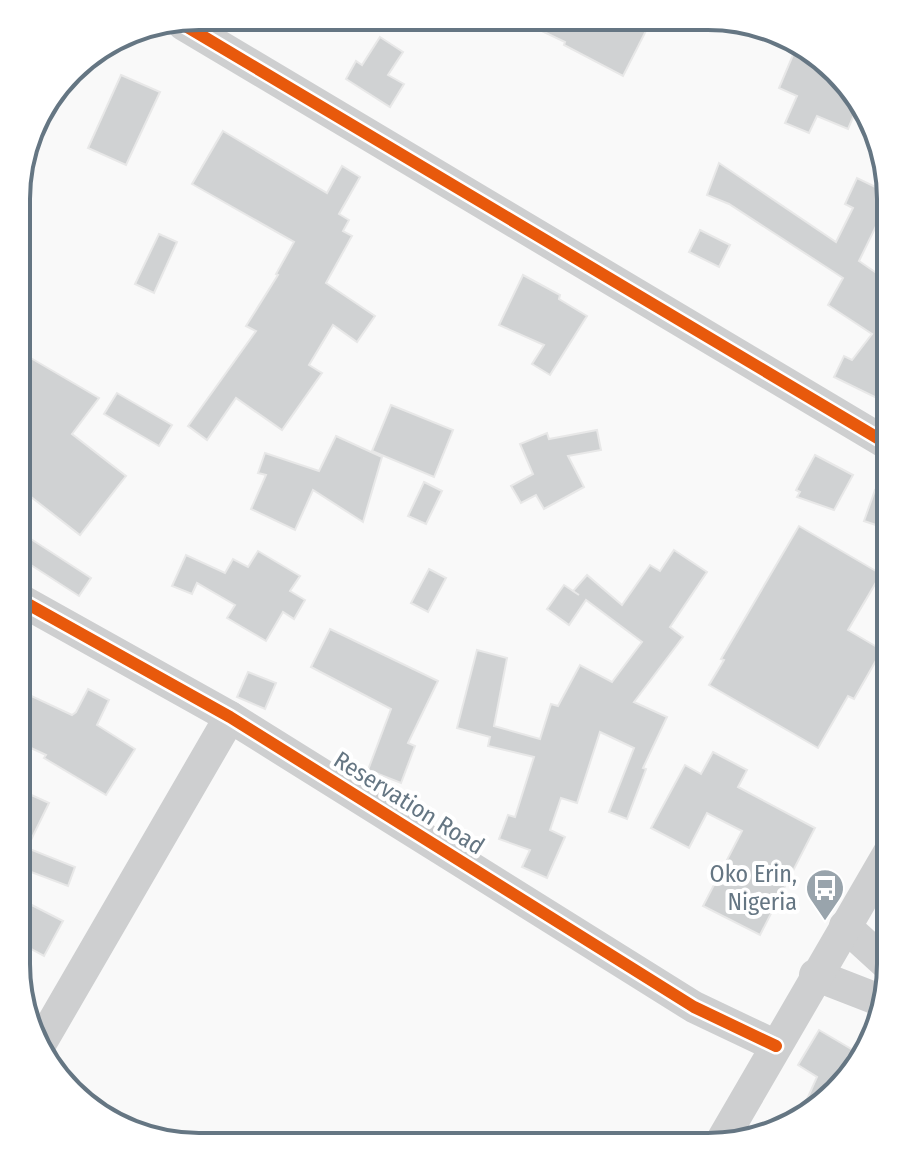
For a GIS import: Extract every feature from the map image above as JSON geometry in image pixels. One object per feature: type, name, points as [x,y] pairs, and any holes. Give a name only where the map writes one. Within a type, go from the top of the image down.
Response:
[{"type":"street","points":[[193,30],[877,438]]},
{"type":"street","name":"Reservation Road","points":[[30,605],[230,717],[694,1007],[776,1046]]},
{"type":"street","points":[[46,1034],[230,717]]},
{"type":"street","points":[[726,1132],[877,872]]},
{"type":"street","points":[[845,926],[877,955]]},
{"type":"street","points":[[815,975],[874,998]]},
{"type":"building","points":[[540,30],[646,30],[623,76],[564,45],[565,42]]},
{"type":"building","points":[[380,37],[403,52],[388,75],[404,84],[390,107],[346,79],[356,61],[362,65]]},
{"type":"building","points":[[794,54],[811,65],[842,96],[854,115],[848,129],[817,116],[809,133],[785,123],[797,96],[779,88]]},
{"type":"building","points":[[121,75],[160,92],[126,165],[88,148]]},
{"type":"building","points":[[223,131],[327,193],[342,166],[360,177],[339,214],[349,220],[343,231],[352,236],[326,283],[375,316],[357,342],[333,325],[309,365],[322,373],[282,430],[236,398],[207,440],[188,426],[256,331],[246,326],[278,275],[294,242],[192,184]]},
{"type":"building","points":[[719,163],[836,242],[853,208],[845,204],[857,178],[876,187],[877,224],[859,261],[877,273],[877,398],[834,377],[844,356],[852,360],[872,334],[828,305],[843,278],[729,204],[707,195]]},
{"type":"building","points":[[700,230],[730,245],[719,267],[689,252]]},
{"type":"building","points":[[159,234],[177,242],[154,293],[135,284]]},
{"type":"building","points":[[523,275],[560,295],[559,299],[587,316],[550,375],[532,364],[544,345],[499,325]]},
{"type":"building","points":[[30,358],[99,398],[72,434],[126,476],[80,535],[30,496]]},
{"type":"building","points":[[117,393],[172,425],[159,446],[104,414]]},
{"type":"building","points":[[391,405],[453,430],[434,477],[372,451]]},
{"type":"building","points":[[597,430],[601,450],[568,456],[584,487],[544,509],[536,495],[521,503],[511,486],[533,474],[520,444],[547,433],[549,439]]},
{"type":"building","points":[[336,436],[382,457],[363,522],[313,490],[295,530],[251,509],[266,475],[258,473],[265,453],[319,471]]},
{"type":"building","points":[[815,455],[853,475],[834,510],[797,497],[800,492],[796,490]]},
{"type":"building","points":[[424,482],[442,491],[426,524],[408,516]]},
{"type":"building","points":[[875,490],[877,491],[877,525],[864,521]]},
{"type":"building","points":[[799,526],[877,572],[877,581],[848,630],[877,647],[877,659],[854,699],[848,696],[818,748],[709,685],[724,660],[721,659]]},
{"type":"building","points":[[30,538],[91,578],[79,596],[30,564]]},
{"type":"building","points":[[674,550],[707,572],[670,627],[683,637],[634,702],[667,717],[643,768],[646,769],[627,819],[609,812],[634,748],[600,732],[577,803],[561,798],[550,830],[565,837],[547,878],[522,867],[530,850],[499,839],[508,815],[515,817],[534,757],[488,746],[490,737],[457,728],[477,650],[507,658],[494,726],[540,739],[551,704],[558,706],[580,665],[612,682],[642,642],[586,600],[569,625],[547,609],[564,585],[573,591],[587,575],[622,605],[650,565],[660,571]]},
{"type":"building","points":[[258,551],[300,576],[290,591],[305,600],[294,619],[283,612],[266,641],[227,618],[235,605],[197,583],[192,594],[172,586],[186,555],[225,573],[233,559],[248,567]]},
{"type":"building","points":[[429,569],[446,578],[428,612],[411,603]]},
{"type":"building","points":[[330,629],[438,681],[408,743],[415,746],[401,783],[368,770],[391,709],[311,667]]},
{"type":"building","points":[[248,672],[276,683],[265,709],[237,697]]},
{"type":"building","points":[[88,689],[109,700],[97,725],[135,749],[106,795],[30,748],[30,695],[72,715]]},
{"type":"building","points":[[713,752],[747,770],[738,787],[815,828],[760,935],[703,906],[742,831],[707,813],[689,848],[651,828],[685,765],[701,774]]},
{"type":"building","points":[[30,794],[49,803],[30,842]]},
{"type":"building","points":[[30,849],[75,867],[68,886],[30,872]]},
{"type":"building","points":[[30,904],[63,921],[44,956],[30,948]]},
{"type":"building","points":[[819,1030],[853,1050],[835,1075],[806,1101],[817,1077],[798,1065]]},
{"type":"cycle path","points":[[193,30],[877,438]]},
{"type":"cycle path","points":[[30,605],[230,717],[694,1007],[776,1046]]},
{"type":"place","name":"Oko Erin, Nigeria","points":[[825,922]]}]
